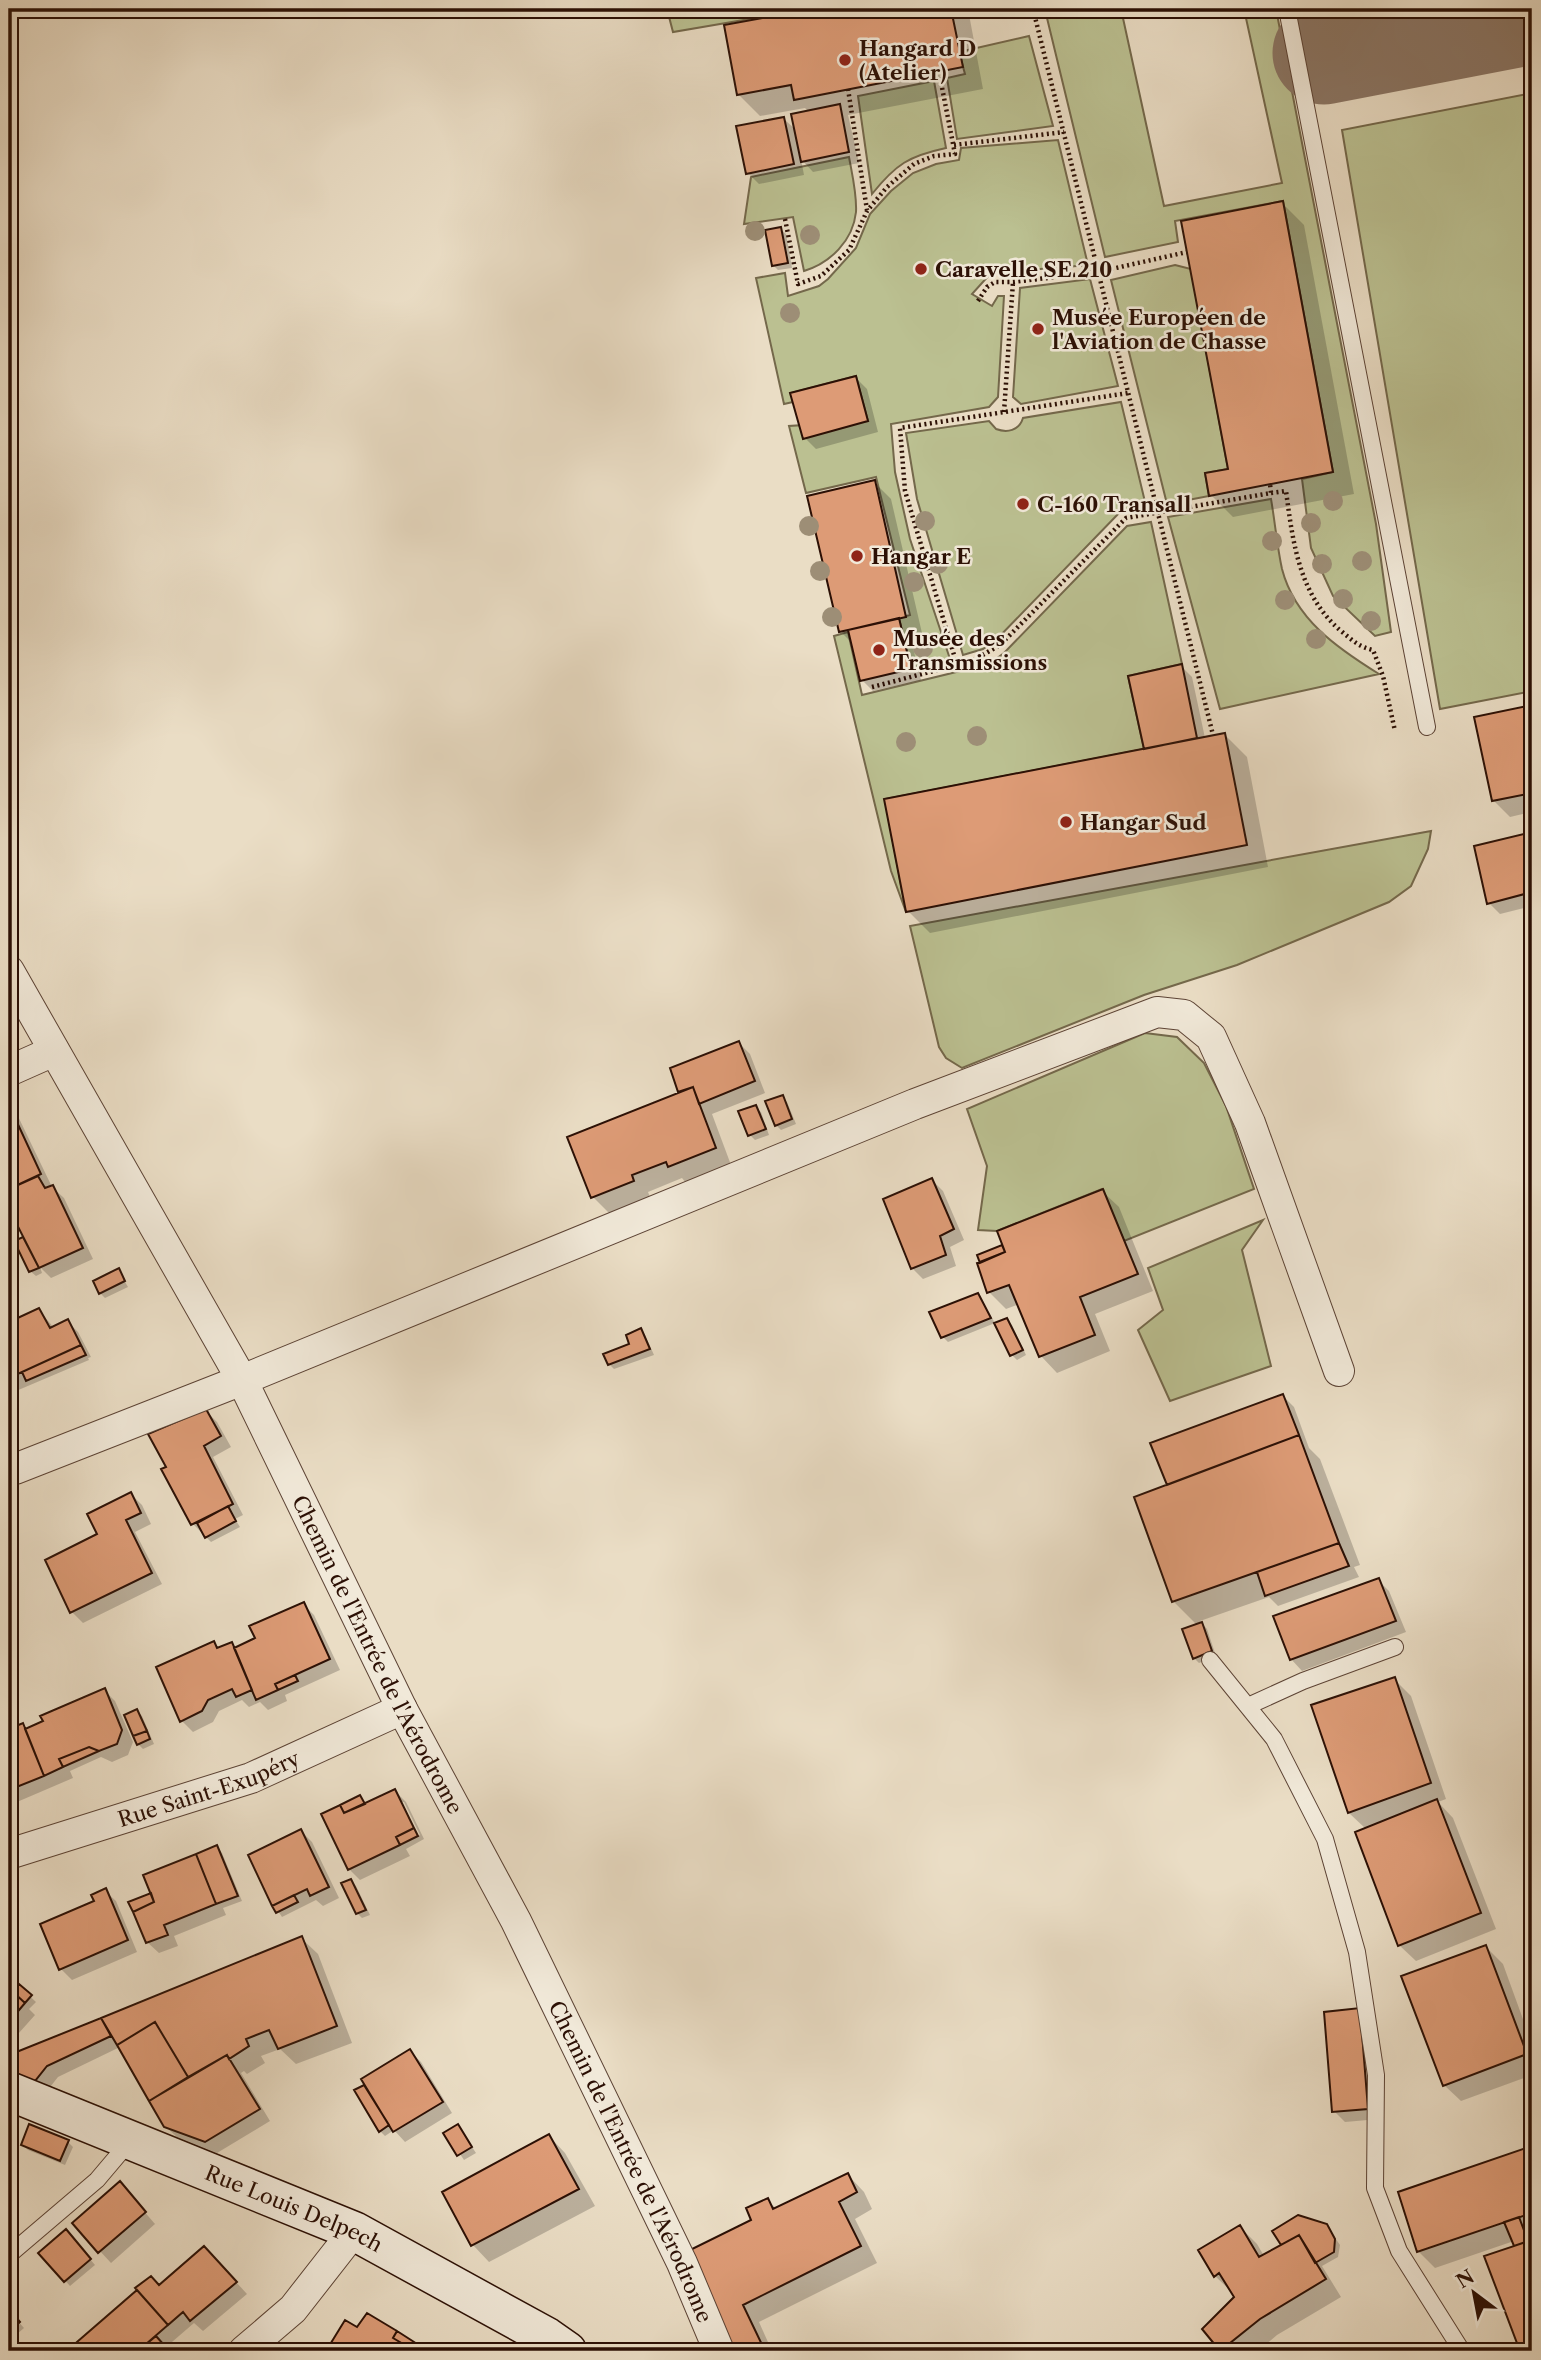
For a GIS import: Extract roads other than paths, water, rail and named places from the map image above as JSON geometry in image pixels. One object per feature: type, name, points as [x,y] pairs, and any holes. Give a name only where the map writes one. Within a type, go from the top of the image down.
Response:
[{"type":"street","name":"Chemin de l'Entrée de l'Aérodrome","points":[[9,971],[242,1380],[402,1709],[516,1921],[682,2263],[719,2351]]},
{"type":"street","points":[[15,1469],[242,1380],[915,1104],[1157,1012],[1184,1015],[1211,1037],[1250,1123],[1339,1371]]},
{"type":"street","points":[[9,1071],[54,1051]]},
{"type":"street","name":"Rue Saint-Exupéry","points":[[9,1854],[251,1778],[402,1709]]},
{"type":"street","name":"Rue Louis Delpech","points":[[9,2091],[354,2231],[547,2337],[567,2351]]},
{"type":"street","points":[[244,2351],[293,2309],[354,2231]]},
{"type":"lane","points":[[1287,9],[1427,727]]},
{"type":"lane","points":[[1248,1706],[1303,1681],[1395,1647]]},
{"type":"lane","points":[[1210,1660],[1274,1739],[1325,1839],[1357,1952],[1376,2075],[1375,2188],[1399,2251],[1462,2351]]},
{"type":"lane","points":[[9,2255],[97,2180],[130,2141]]},
{"type":"place","name":"Hangard D (Atelier)","points":[[845,60]]},
{"type":"place","name":"Caravelle SE 210","points":[[921,269]]},
{"type":"place","name":"Musée Européen de l'Aviation de Chasse","points":[[1038,329]]},
{"type":"place","name":"C-160 Transall","points":[[1023,504]]},
{"type":"place","name":"Hangar E","points":[[857,556]]},
{"type":"place","name":"Musée des Transmissions","points":[[879,650]]},
{"type":"place","name":"Hangar Sud","points":[[1066,822]]}]
